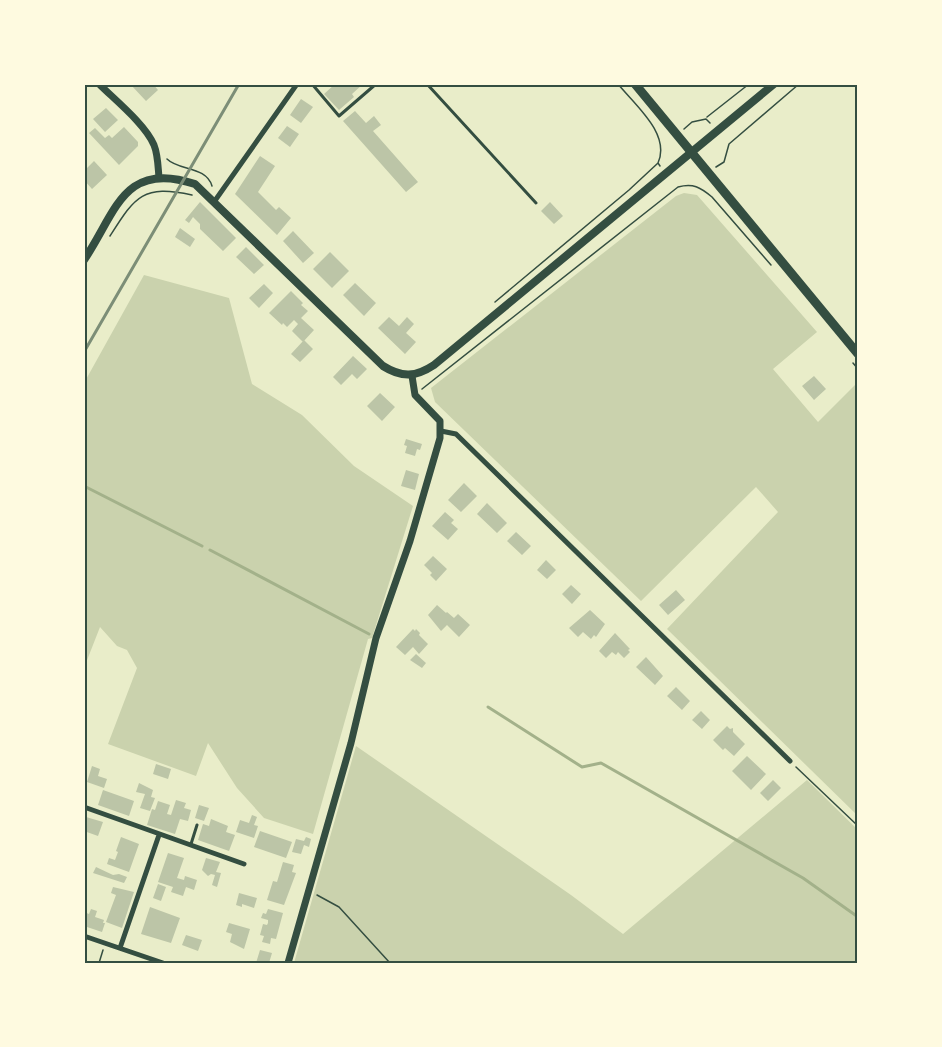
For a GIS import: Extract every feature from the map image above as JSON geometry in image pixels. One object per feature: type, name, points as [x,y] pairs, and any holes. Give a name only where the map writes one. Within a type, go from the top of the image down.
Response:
[{"type":"main road","points":[[635,84],[855,357]]},
{"type":"main road","points":[[84,260],[116,205],[139,183],[159,178],[177,178],[195,184],[383,366],[400,374],[412,376],[434,365],[774,84]]},
{"type":"street","points":[[99,84],[152,140],[157,156],[159,178]]},
{"type":"street","points":[[214,202],[297,84]]},
{"type":"street","points":[[288,963],[351,743],[376,638],[410,541],[441,431],[438,417],[415,395],[412,376]]},
{"type":"street","points":[[441,431],[456,434],[790,761]]},
{"type":"street","points":[[84,807],[244,864]]},
{"type":"street","points":[[120,948],[159,835]]},
{"type":"street","points":[[84,936],[163,963]]},
{"type":"lane","points":[[312,84],[339,116],[376,84]]},
{"type":"lane","points":[[427,84],[536,203]]},
{"type":"lane","points":[[190,846],[197,825]]},
{"type":"path","points":[[491,305],[658,163],[662,155],[659,137],[618,84]]},
{"type":"path","points":[[677,135],[692,122],[706,119],[749,84]]},
{"type":"path","points":[[709,174],[723,162],[729,144],[799,84]]},
{"type":"path","points":[[706,119],[718,132]]},
{"type":"path","points":[[658,163],[667,174]]},
{"type":"path","points":[[415,395],[678,187],[695,185],[712,197],[771,266]]},
{"type":"path","points":[[106,241],[137,198],[151,192],[168,190],[194,195],[201,189]]},
{"type":"path","points":[[855,357],[858,369]]},
{"type":"path","points":[[790,761],[858,826]]},
{"type":"path","points":[[308,890],[339,907],[390,963]]},
{"type":"path","points":[[99,963],[105,943]]},
{"type":"green space","points":[[684,193],[697,195],[817,332],[773,369],[818,422],[858,382],[858,816],[667,629],[778,512],[756,487],[641,601],[435,402],[431,388],[676,196]]},
{"type":"green space","points":[[144,275],[229,298],[252,384],[302,415],[354,466],[413,506],[372,638],[368,639],[313,834],[264,818],[237,788],[208,743],[196,776],[108,744],[137,668],[127,650],[117,646],[100,627],[84,668],[84,383]]},
{"type":"green space","points":[[356,746],[571,895],[623,934],[807,780],[858,830],[858,963],[294,963]]},
{"type":"building","points":[[132,84],[153,84],[158,90],[146,101]]},
{"type":"building","points":[[335,84],[363,84],[352,94],[354,97],[339,110],[324,94]]},
{"type":"building","points":[[301,99],[313,107],[301,123],[290,115]]},
{"type":"building","points":[[106,108],[118,120],[105,132],[93,119]]},
{"type":"building","points":[[355,111],[366,123],[374,116],[381,125],[373,131],[418,182],[406,192],[343,121]]},
{"type":"building","points":[[287,126],[299,134],[290,147],[278,138]]},
{"type":"building","points":[[124,127],[138,142],[138,146],[119,165],[89,133],[95,128],[105,138],[109,135],[112,138]]},
{"type":"building","points":[[260,156],[275,166],[258,192],[276,210],[279,207],[291,218],[277,235],[235,194]]},
{"type":"building","points":[[94,161],[107,175],[92,189],[84,180],[84,171]]},
{"type":"building","points":[[200,202],[236,238],[223,251],[200,229],[200,224],[193,217],[189,223],[185,220]]},
{"type":"building","points":[[550,202],[563,216],[554,224],[541,211]]},
{"type":"building","points":[[180,228],[195,239],[190,247],[175,237]]},
{"type":"building","points":[[293,231],[314,253],[303,263],[283,241]]},
{"type":"building","points":[[246,247],[264,265],[254,274],[236,257]]},
{"type":"building","points":[[330,252],[349,271],[332,288],[313,269]]},
{"type":"building","points":[[355,283],[376,303],[364,316],[343,295]]},
{"type":"building","points":[[264,284],[273,293],[259,308],[249,298]]},
{"type":"building","points":[[291,291],[308,311],[301,318],[314,330],[303,342],[292,331],[298,324],[294,320],[287,327],[269,313]]},
{"type":"building","points":[[389,317],[399,326],[407,317],[414,324],[406,333],[416,342],[405,354],[378,328]]},
{"type":"building","points":[[304,340],[313,349],[300,362],[291,354]]},
{"type":"building","points":[[353,356],[367,369],[357,379],[352,374],[341,385],[333,377]]},
{"type":"building","points":[[814,376],[826,389],[814,400],[802,386]]},
{"type":"building","points":[[380,393],[395,407],[382,421],[367,406]]},
{"type":"building","points":[[406,439],[422,444],[415,456],[405,453]]},
{"type":"building","points":[[406,470],[419,474],[415,490],[401,486]]},
{"type":"building","points":[[464,483],[477,496],[461,512],[448,500]]},
{"type":"building","points":[[487,503],[507,523],[497,533],[477,514]]},
{"type":"building","points":[[445,512],[454,520],[451,523],[458,529],[448,540],[432,526]]},
{"type":"building","points":[[516,532],[531,546],[522,555],[507,541]]},
{"type":"building","points":[[433,556],[447,569],[436,581],[424,565]]},
{"type":"building","points":[[546,560],[556,570],[547,579],[537,570]]},
{"type":"building","points":[[571,585],[581,594],[572,604],[562,594]]},
{"type":"building","points":[[676,590],[685,600],[668,615],[659,605]]},
{"type":"building","points":[[437,605],[454,618],[458,614],[470,625],[459,637],[447,625],[441,631],[428,615]]},
{"type":"building","points":[[590,610],[605,624],[596,637],[594,635],[591,639],[583,632],[578,637],[569,628]]},
{"type":"building","points":[[413,629],[420,633],[419,635],[428,644],[419,654],[413,647],[405,655],[396,647]]},
{"type":"building","points":[[615,633],[630,649],[628,650],[630,652],[624,658],[618,652],[616,655],[612,652],[606,658],[599,651]]},
{"type":"building","points":[[416,654],[426,663],[422,668],[410,660]]},
{"type":"building","points":[[646,657],[663,676],[655,685],[636,667]]},
{"type":"building","points":[[676,687],[690,701],[682,710],[667,696]]},
{"type":"building","points":[[701,711],[710,720],[702,729],[692,720]]},
{"type":"building","points":[[727,726],[730,729],[733,728],[733,732],[745,744],[734,756],[725,748],[723,750],[713,740]]},
{"type":"building","points":[[747,756],[766,774],[751,790],[732,771]]},
{"type":"building","points":[[156,764],[171,769],[168,779],[153,774]]},
{"type":"building","points":[[92,766],[100,769],[98,776],[107,779],[104,788],[87,782]]},
{"type":"building","points":[[773,780],[781,788],[768,801],[760,793]]},
{"type":"building","points":[[139,783],[153,790],[151,797],[155,798],[150,811],[140,808],[145,794],[136,792]]},
{"type":"building","points":[[103,790],[134,801],[129,816],[98,805]]},
{"type":"building","points":[[176,800],[186,803],[184,808],[191,810],[188,821],[180,819],[175,834],[147,825],[152,809],[155,810],[158,801],[170,805],[167,814],[171,815]]},
{"type":"building","points":[[199,805],[209,808],[204,821],[195,818]]},
{"type":"building","points":[[252,815],[257,817],[254,825],[258,826],[254,838],[236,832],[240,820],[249,823]]},
{"type":"building","points":[[86,817],[103,822],[98,836],[84,831]]},
{"type":"building","points":[[211,819],[228,826],[226,832],[235,835],[229,851],[198,840],[203,824],[209,826]]},
{"type":"building","points":[[260,831],[292,842],[286,858],[254,847]]},
{"type":"building","points":[[121,837],[139,844],[129,872],[107,864],[109,858],[115,860]]},
{"type":"building","points":[[306,837],[311,839],[309,847],[304,845],[301,854],[292,852],[296,839],[304,841]]},
{"type":"building","points":[[168,853],[184,858],[177,878],[184,880],[185,876],[197,880],[194,890],[186,887],[183,896],[171,892],[173,887],[158,882]]},
{"type":"building","points":[[206,858],[220,862],[216,872],[221,873],[217,887],[212,885],[215,875],[208,876],[202,870]]},
{"type":"building","points":[[283,862],[294,865],[292,872],[296,873],[284,905],[267,900],[273,881],[277,882]]},
{"type":"building","points":[[96,867],[113,875],[119,874],[127,877],[124,883],[93,873]]},
{"type":"building","points":[[158,884],[166,887],[161,901],[153,898]]},
{"type":"building","points":[[113,887],[134,892],[122,928],[106,922],[116,895],[111,893]]},
{"type":"building","points":[[239,893],[257,898],[254,908],[242,904],[242,907],[236,905]]},
{"type":"building","points":[[150,907],[180,918],[171,943],[141,934]]},
{"type":"building","points":[[91,909],[97,911],[95,917],[104,920],[102,932],[84,926],[84,912],[89,914]]},
{"type":"building","points":[[268,909],[283,913],[276,939],[271,938],[270,944],[262,942],[264,936],[260,935],[263,924],[268,923],[268,920],[261,918]]},
{"type":"building","points":[[229,923],[250,929],[244,949],[230,942],[232,934],[226,932]]},
{"type":"building","points":[[186,935],[202,940],[198,951],[182,945]]},
{"type":"building","points":[[260,950],[272,953],[269,963],[256,963]]},
{"type":"waterway","points":[[84,486],[202,546]]},
{"type":"waterway","points":[[210,550],[369,634]]},
{"type":"waterway","points":[[488,707],[582,767],[601,763],[803,878],[858,917]]},
{"type":"railway","points":[[84,352],[239,84]]}]
